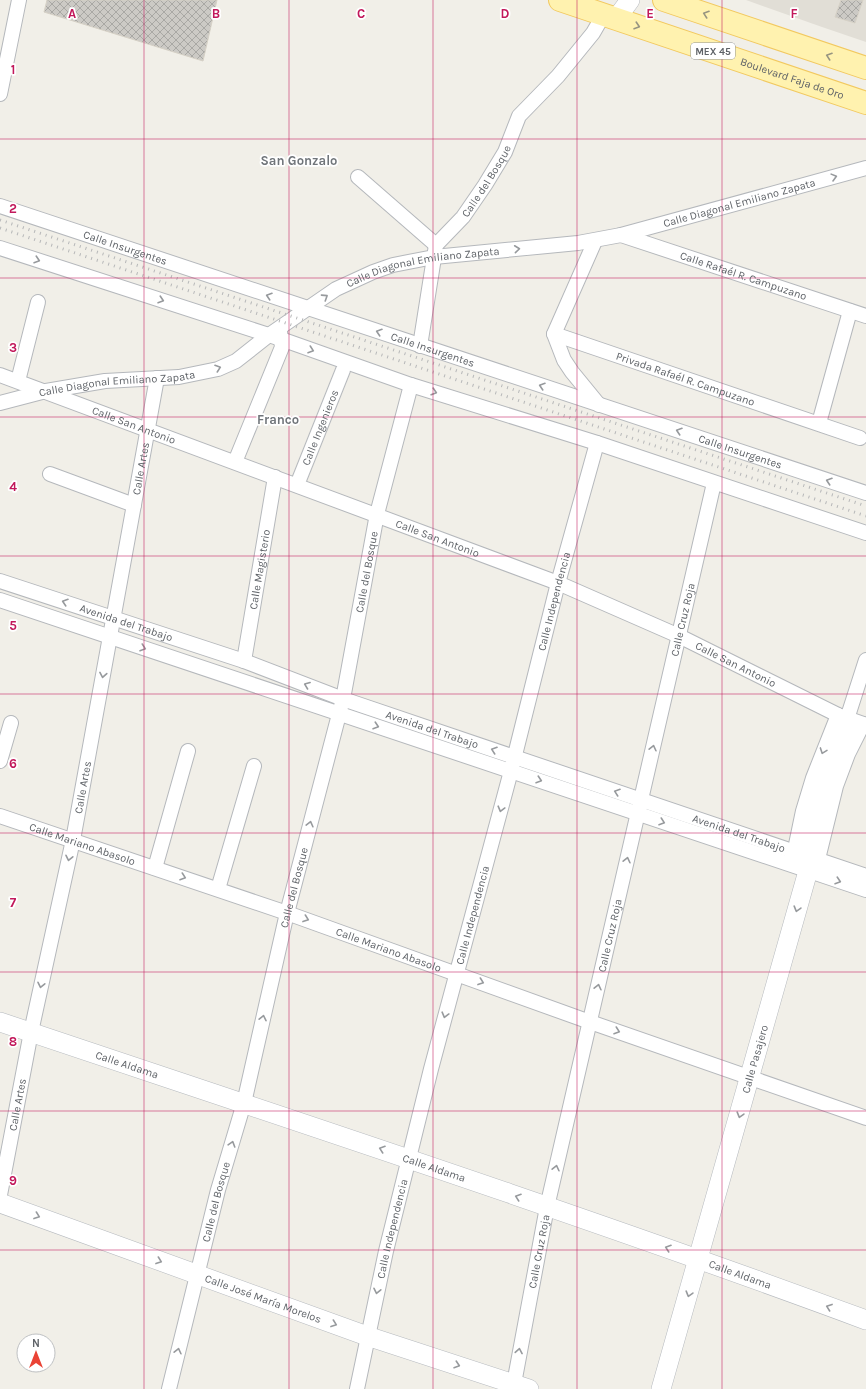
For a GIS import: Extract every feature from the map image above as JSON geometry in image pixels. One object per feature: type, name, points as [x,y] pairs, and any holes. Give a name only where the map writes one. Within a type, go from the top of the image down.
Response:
[{"type":"main road","name":"Boulevard Faja de Oro","points":[[560,0],[611,11],[866,102]]},
{"type":"main road","points":[[664,0],[866,68]]},
{"type":"street","points":[[0,94],[19,0]]},
{"type":"street","points":[[611,11],[630,0]]},
{"type":"street","name":"Calle del Bosque","points":[[435,251],[486,185],[504,152],[519,116],[558,76],[611,11]]},
{"type":"street","name":"Calle Diagonal Emiliano Zapata","points":[[0,402],[46,391],[105,381],[198,374],[218,369],[236,361],[278,337],[306,309],[336,290],[373,272],[435,251],[595,241],[866,168]]},
{"type":"street","points":[[358,177],[435,251],[420,346]]},
{"type":"street","name":"Calle Insurgentes","points":[[0,206],[306,309],[866,493]]},
{"type":"street","name":"Calle Rafaél R. Campuzano","points":[[621,235],[866,316]]},
{"type":"street","points":[[595,241],[554,334],[564,360],[598,405]]},
{"type":"street","points":[[0,248],[278,337],[411,385],[598,443],[866,534]]},
{"type":"street","points":[[18,381],[38,302]]},
{"type":"street","points":[[819,423],[850,311]]},
{"type":"street","name":"Privada Rafaél R. Campuzano","points":[[554,334],[860,438]]},
{"type":"street","points":[[235,462],[278,337]]},
{"type":"street","name":"Calle Ingenieros","points":[[297,485],[343,370]]},
{"type":"street","points":[[562,393],[572,372]]},
{"type":"street","name":"Calle San Antonio","points":[[0,375],[377,514],[558,583],[679,636],[852,722]]},
{"type":"street","name":"Calle Artes","points":[[0,1195],[31,1032],[73,840],[157,378]]},
{"type":"street","name":"Calle del Bosque","points":[[169,1389],[196,1274],[218,1190],[244,1103],[287,913],[343,699],[377,514],[411,385]]},
{"type":"street","name":"Calle Independencia","points":[[357,1389],[409,1158],[511,771],[558,583],[598,443]]},
{"type":"street","points":[[50,474],[134,505]]},
{"type":"street","name":"Calle Magisterio","points":[[244,661],[275,477]]},
{"type":"street","name":"Calle Cruz Roja","points":[[519,1387],[547,1207],[714,483]]},
{"type":"street","name":"Avenida del Trabajo","points":[[0,581],[244,661],[343,699],[514,757],[640,807],[806,863],[866,890]]},
{"type":"street","name":"Avenida del Trabajo","points":[[0,600],[511,771],[640,807]]},
{"type":"street","name":"Calle Pasajero","points":[[661,1389],[751,1077],[828,777],[852,722],[866,660]]},
{"type":"street","points":[[0,761],[11,723]]},
{"type":"street","points":[[155,868],[188,752]]},
{"type":"street","points":[[218,889],[254,766]]},
{"type":"street","name":"Calle Mariano Abasolo","points":[[0,816],[287,913],[590,1022],[866,1118]]},
{"type":"street","name":"Avenida del Trabajo","points":[[806,863],[866,876]]},
{"type":"street","name":"Calle Aldama","points":[[0,1022],[409,1158],[547,1207],[699,1258],[866,1320]]},
{"type":"street","name":"Calle José María Morelos","points":[[0,1203],[368,1336],[519,1387]]},
{"type":"shaded area","points":[[746,0],[866,0],[866,42],[822,27]]},
{"type":"building","points":[[47,0],[217,0],[203,61],[44,12]]},
{"type":"building","points":[[841,0],[863,0],[855,23],[835,17]]},
{"type":"railway","points":[[0,220],[866,506]]},
{"type":"railway","points":[[0,228],[866,516]]},
{"type":"district","name":"San Gonzalo","points":[[299,160]]},
{"type":"district","name":"Franco","points":[[278,419]]}]
